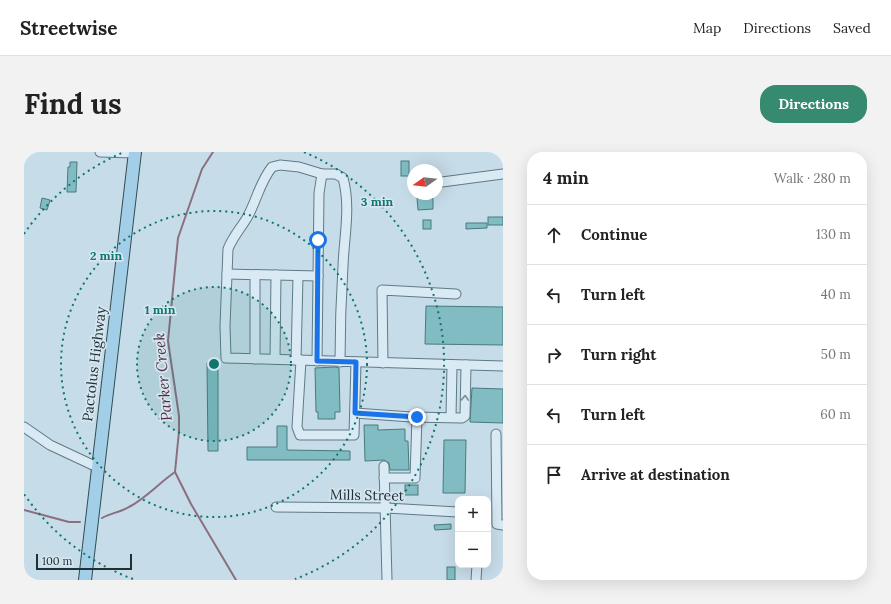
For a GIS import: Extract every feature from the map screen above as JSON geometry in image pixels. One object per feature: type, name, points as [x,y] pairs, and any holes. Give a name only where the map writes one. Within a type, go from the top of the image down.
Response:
[{"type":"main road","name":"Pactolus Highway","points":[[85,580],[135,152]]},
{"type":"street","points":[[100,152],[135,152]]},
{"type":"street","points":[[340,362],[343,265],[348,205],[346,186],[343,178],[336,174],[322,174],[312,170],[280,164],[272,167],[260,186],[248,216],[228,248],[225,326],[226,358],[340,362],[503,366]]},
{"type":"street","points":[[317,361],[319,193],[322,174]]},
{"type":"street","points":[[443,182],[503,174]]},
{"type":"street","points":[[227,274],[318,276]]},
{"type":"street","points":[[254,359],[255,275]]},
{"type":"street","points":[[275,359],[276,275]]},
{"type":"street","points":[[298,276],[299,360],[297,427],[300,435],[354,436],[356,362]]},
{"type":"street","points":[[383,363],[382,290],[456,294]]},
{"type":"street","points":[[451,417],[452,365]]},
{"type":"street","points":[[355,413],[462,418],[465,416],[466,365]]},
{"type":"street","points":[[384,478],[415,478],[417,417]]},
{"type":"street","points":[[24,427],[50,445],[97,467]]},
{"type":"street","points":[[496,434],[500,475],[497,524],[503,525]]},
{"type":"street","points":[[384,466],[387,580]]},
{"type":"street","name":"Mills Street","points":[[276,507],[386,508],[455,512]]},
{"type":"street","points":[[476,580],[477,568]]},
{"type":"building","points":[[401,161],[409,161],[409,164],[407,164],[407,176],[401,176]]},
{"type":"building","points":[[70,162],[77,162],[76,192],[67,192],[68,167],[70,167]]},
{"type":"building","points":[[42,198],[50,200],[47,210],[40,208]]},
{"type":"building","points":[[417,200],[433,200],[433,209],[418,210]]},
{"type":"building","points":[[488,217],[503,217],[503,225],[488,225]]},
{"type":"building","points":[[423,220],[431,220],[431,229],[423,229]]},
{"type":"building","points":[[466,223],[487,223],[487,228],[466,229]]},
{"type":"building","points":[[426,306],[503,307],[503,345],[425,344]]},
{"type":"building","points":[[207,363],[218,363],[218,451],[208,451]]},
{"type":"building","points":[[315,368],[339,368],[340,412],[335,412],[335,419],[318,419],[318,412],[316,412]]},
{"type":"building","points":[[472,388],[503,389],[503,423],[470,422]]},
{"type":"building","points":[[364,425],[378,425],[378,430],[405,429],[405,441],[408,441],[409,470],[390,470],[389,463],[384,460],[365,461]]},
{"type":"building","points":[[277,426],[287,426],[287,450],[350,451],[350,460],[247,460],[247,447],[277,447]]},
{"type":"building","points":[[444,440],[466,440],[465,493],[443,493]]},
{"type":"building","points":[[405,485],[418,485],[418,495],[405,495]]},
{"type":"building","points":[[451,524],[451,529],[435,530],[434,525]]},
{"type":"building","points":[[447,567],[455,567],[455,580],[447,580]]},
{"type":"waterway","name":"Parker Creek","points":[[102,518],[126,509],[147,495],[175,472],[179,416],[168,341],[178,238],[202,169],[213,152]]},
{"type":"waterway","points":[[175,472],[191,504],[236,580]]},
{"type":"waterway","name":"Parker Creek","points":[[24,510],[69,522],[80,522]]},
{"type":"route","points":[[318,240],[317,361],[356,362],[355,413],[417,417]]}]
